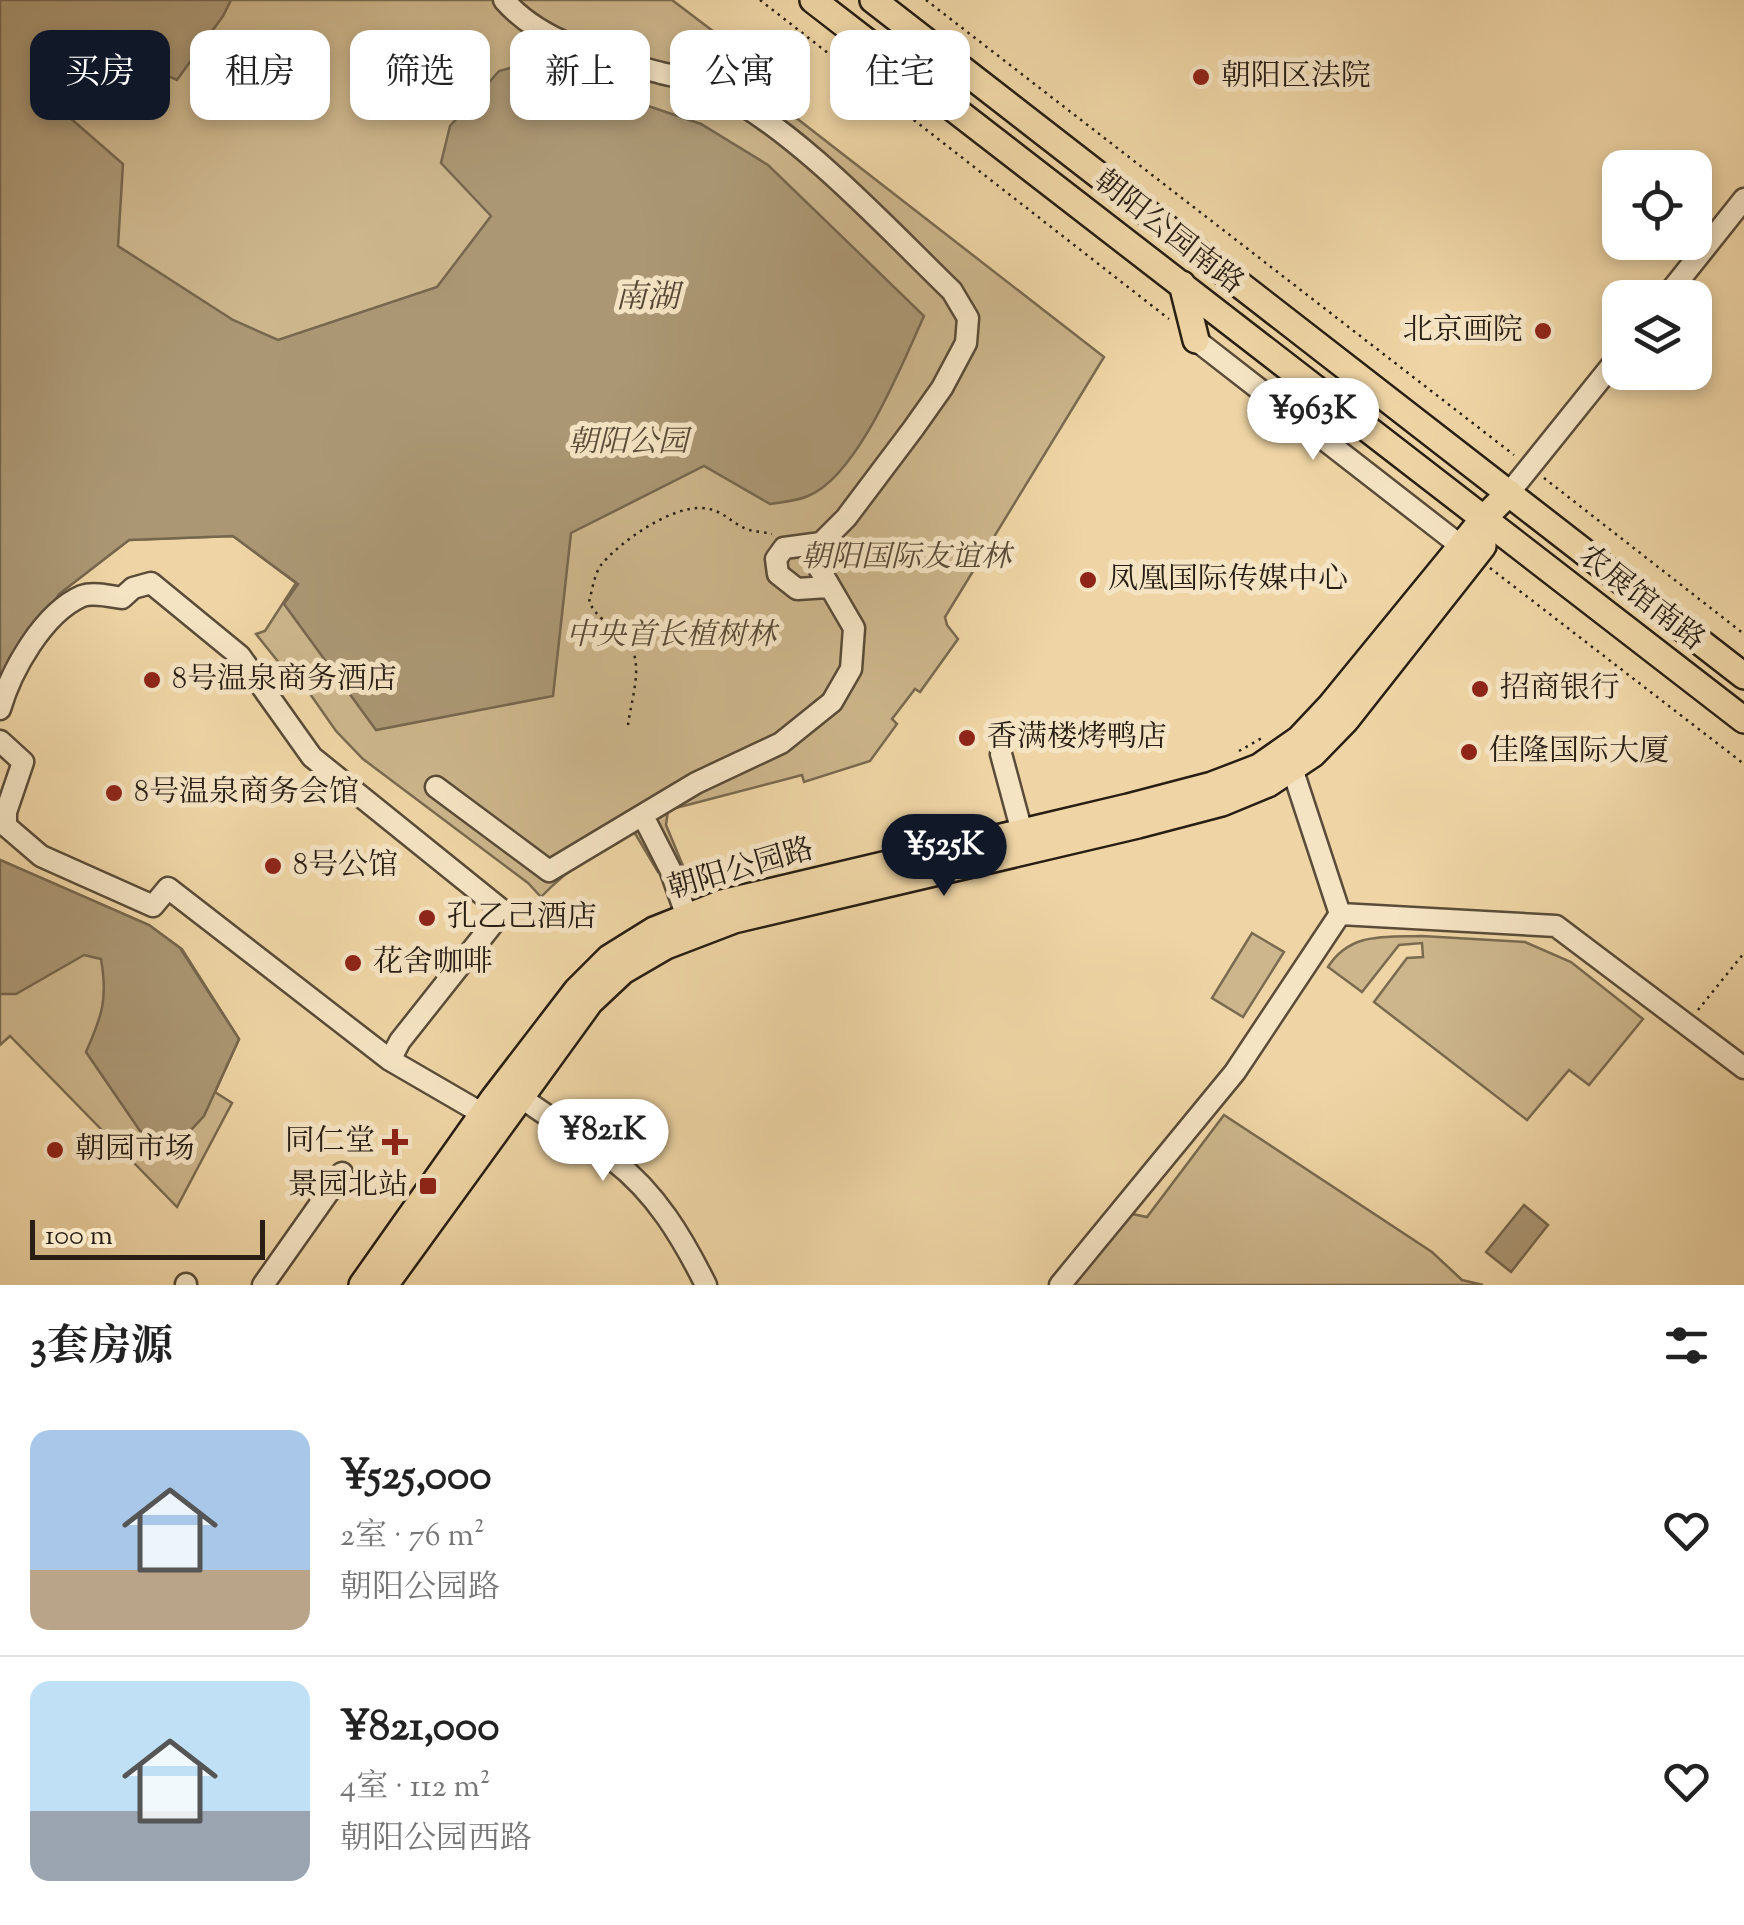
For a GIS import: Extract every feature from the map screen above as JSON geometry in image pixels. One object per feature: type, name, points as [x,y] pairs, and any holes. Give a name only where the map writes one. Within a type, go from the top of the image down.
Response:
[{"type":"main road","name":"朝阳公园南路","points":[[813,0],[1490,523]]},
{"type":"main road","name":"朝阳公园南路","points":[[873,0],[1509,493]]},
{"type":"main road","points":[[1182,284],[1196,340]]},
{"type":"main road","name":"朝阳公园路","points":[[362,1285],[483,1114],[512,1090],[623,971],[666,946],[734,920],[1222,802],[1268,784],[1313,754],[1346,720],[1509,493]]},
{"type":"main road","name":"农展馆南路","points":[[1509,493],[1744,676]]},
{"type":"main road","name":"农展馆南路","points":[[1490,523],[1744,720]]},
{"type":"main road","name":"朝阳公园路","points":[[386,1285],[576,990],[610,958],[654,930],[722,903],[1212,785],[1258,767],[1299,738],[1332,705],[1468,551]]},
{"type":"street","points":[[504,0],[519,18],[562,42],[710,86],[757,114],[814,160],[952,291],[968,318],[966,342],[942,388],[846,518],[821,543],[784,548],[776,558],[778,574],[796,589],[828,587]]},
{"type":"street","points":[[1680,280],[1744,198]]},
{"type":"street","points":[[1196,340],[1468,551]]},
{"type":"street","points":[[1509,493],[1602,377]]},
{"type":"street","points":[[436,787],[549,870],[696,783],[781,743],[832,702],[851,669],[854,628],[818,568],[821,543]]},
{"type":"street","points":[[0,709],[14,668],[56,615],[85,594],[122,598],[133,588],[151,583],[240,656],[312,757],[504,910],[400,1041],[390,1060]]},
{"type":"street","points":[[0,741],[23,762],[6,812],[6,826],[41,856],[153,906],[168,888],[390,1060],[483,1114]]},
{"type":"street","points":[[1002,754],[1022,832]]},
{"type":"street","points":[[1292,768],[1340,914]]},
{"type":"street","points":[[643,816],[670,869],[687,917]]},
{"type":"street","points":[[1340,914],[1556,926],[1744,1068]]},
{"type":"street","points":[[1060,1285],[1234,1072],[1340,914]]},
{"type":"street","points":[[512,1090],[616,1162],[652,1196],[682,1237],[706,1285]]},
{"type":"street","points":[[263,1285],[342,1172]]},
{"type":"path","points":[[760,0],[1196,340]]},
{"type":"path","points":[[926,0],[1744,634]]},
{"type":"path","points":[[628,725],[638,669],[632,644],[614,627],[600,621],[589,602],[598,568],[658,520],[681,510],[700,508],[724,513],[747,530],[772,533],[784,548]]},
{"type":"path","points":[[1468,551],[1744,764]]},
{"type":"path","points":[[1686,1025],[1744,953]]},
{"type":"green space","name":"朝阳公园","points":[[0,0],[672,0],[712,30],[670,30],[670,120],[799,120],[1104,357],[945,617],[958,639],[920,692],[915,689],[892,719],[897,724],[870,761],[804,782],[802,775],[668,810],[666,825],[683,866],[658,872],[633,830],[584,860],[541,897],[528,883],[363,759],[336,731],[287,661],[280,664],[256,634],[265,631],[296,583],[233,536],[129,540],[59,594],[8,674]]},
{"type":"green space","points":[[0,860],[149,925],[182,949],[239,1039],[215,1092],[232,1103],[177,1207],[10,1036],[0,1045]]},
{"type":"green space","points":[[1252,933],[1284,952],[1243,1017],[1212,998]]},
{"type":"green space","points":[[1422,936],[1525,942],[1571,962],[1643,1019],[1589,1085],[1569,1070],[1527,1120],[1374,1002],[1407,958],[1423,957],[1422,943],[1399,945],[1362,992],[1328,967],[1358,942]]},
{"type":"green space","points":[[1224,1115],[1432,1252],[1462,1280],[1483,1285],[1074,1285],[1127,1213],[1147,1217]]},
{"type":"water","name":"南湖","points":[[0,0],[231,0],[213,30],[190,30],[190,62],[177,80],[170,77],[170,30],[30,30],[30,120],[72,120],[123,164],[118,246],[233,320],[278,340],[437,287],[491,216],[441,163],[450,126],[455,120],[490,120],[490,81],[499,71],[510,68],[510,120],[650,120],[650,107],[670,113],[670,120],[701,124],[768,165],[924,316],[861,443],[826,484],[808,496],[770,504],[704,466],[571,533],[553,696],[376,730],[284,604],[298,584],[233,536],[129,540],[59,594],[8,674],[0,694]]},
{"type":"water","points":[[0,860],[149,925],[180,948],[239,1039],[204,1116],[177,1145],[140,1131],[86,1052],[102,1007],[101,959],[84,955],[16,994],[0,994]]},
{"type":"water","points":[[1524,1205],[1548,1225],[1511,1272],[1486,1252]]},
{"type":"place","name":"朝阳区法院","points":[[1201,77]]},
{"type":"place","name":"北京画院","points":[[1543,331]]},
{"type":"place","name":"凤凰国际传媒中心","points":[[1088,580]]},
{"type":"place","name":"8号温泉商务酒店","points":[[152,680]]},
{"type":"place","name":"招商银行","points":[[1480,689]]},
{"type":"place","name":"香满楼烤鸭店","points":[[967,738]]},
{"type":"place","name":"佳隆国际大厦","points":[[1469,752]]},
{"type":"place","name":"8号温泉商务会馆","points":[[114,793]]},
{"type":"place","name":"8号公馆","points":[[273,866]]},
{"type":"place","name":"孔乙己酒店","points":[[427,918]]},
{"type":"place","name":"花舍咖啡","points":[[353,963]]},
{"type":"place","name":"同仁堂","points":[[395,1142]]},
{"type":"place","name":"朝园市场","points":[[55,1150]]},
{"type":"place","name":"景园北站","points":[[428,1186]]},
{"type":"park label","name":"朝阳国际友谊林","points":[[906,558]]},
{"type":"park label","name":"中央首长植树林","points":[[671,636]]}]
